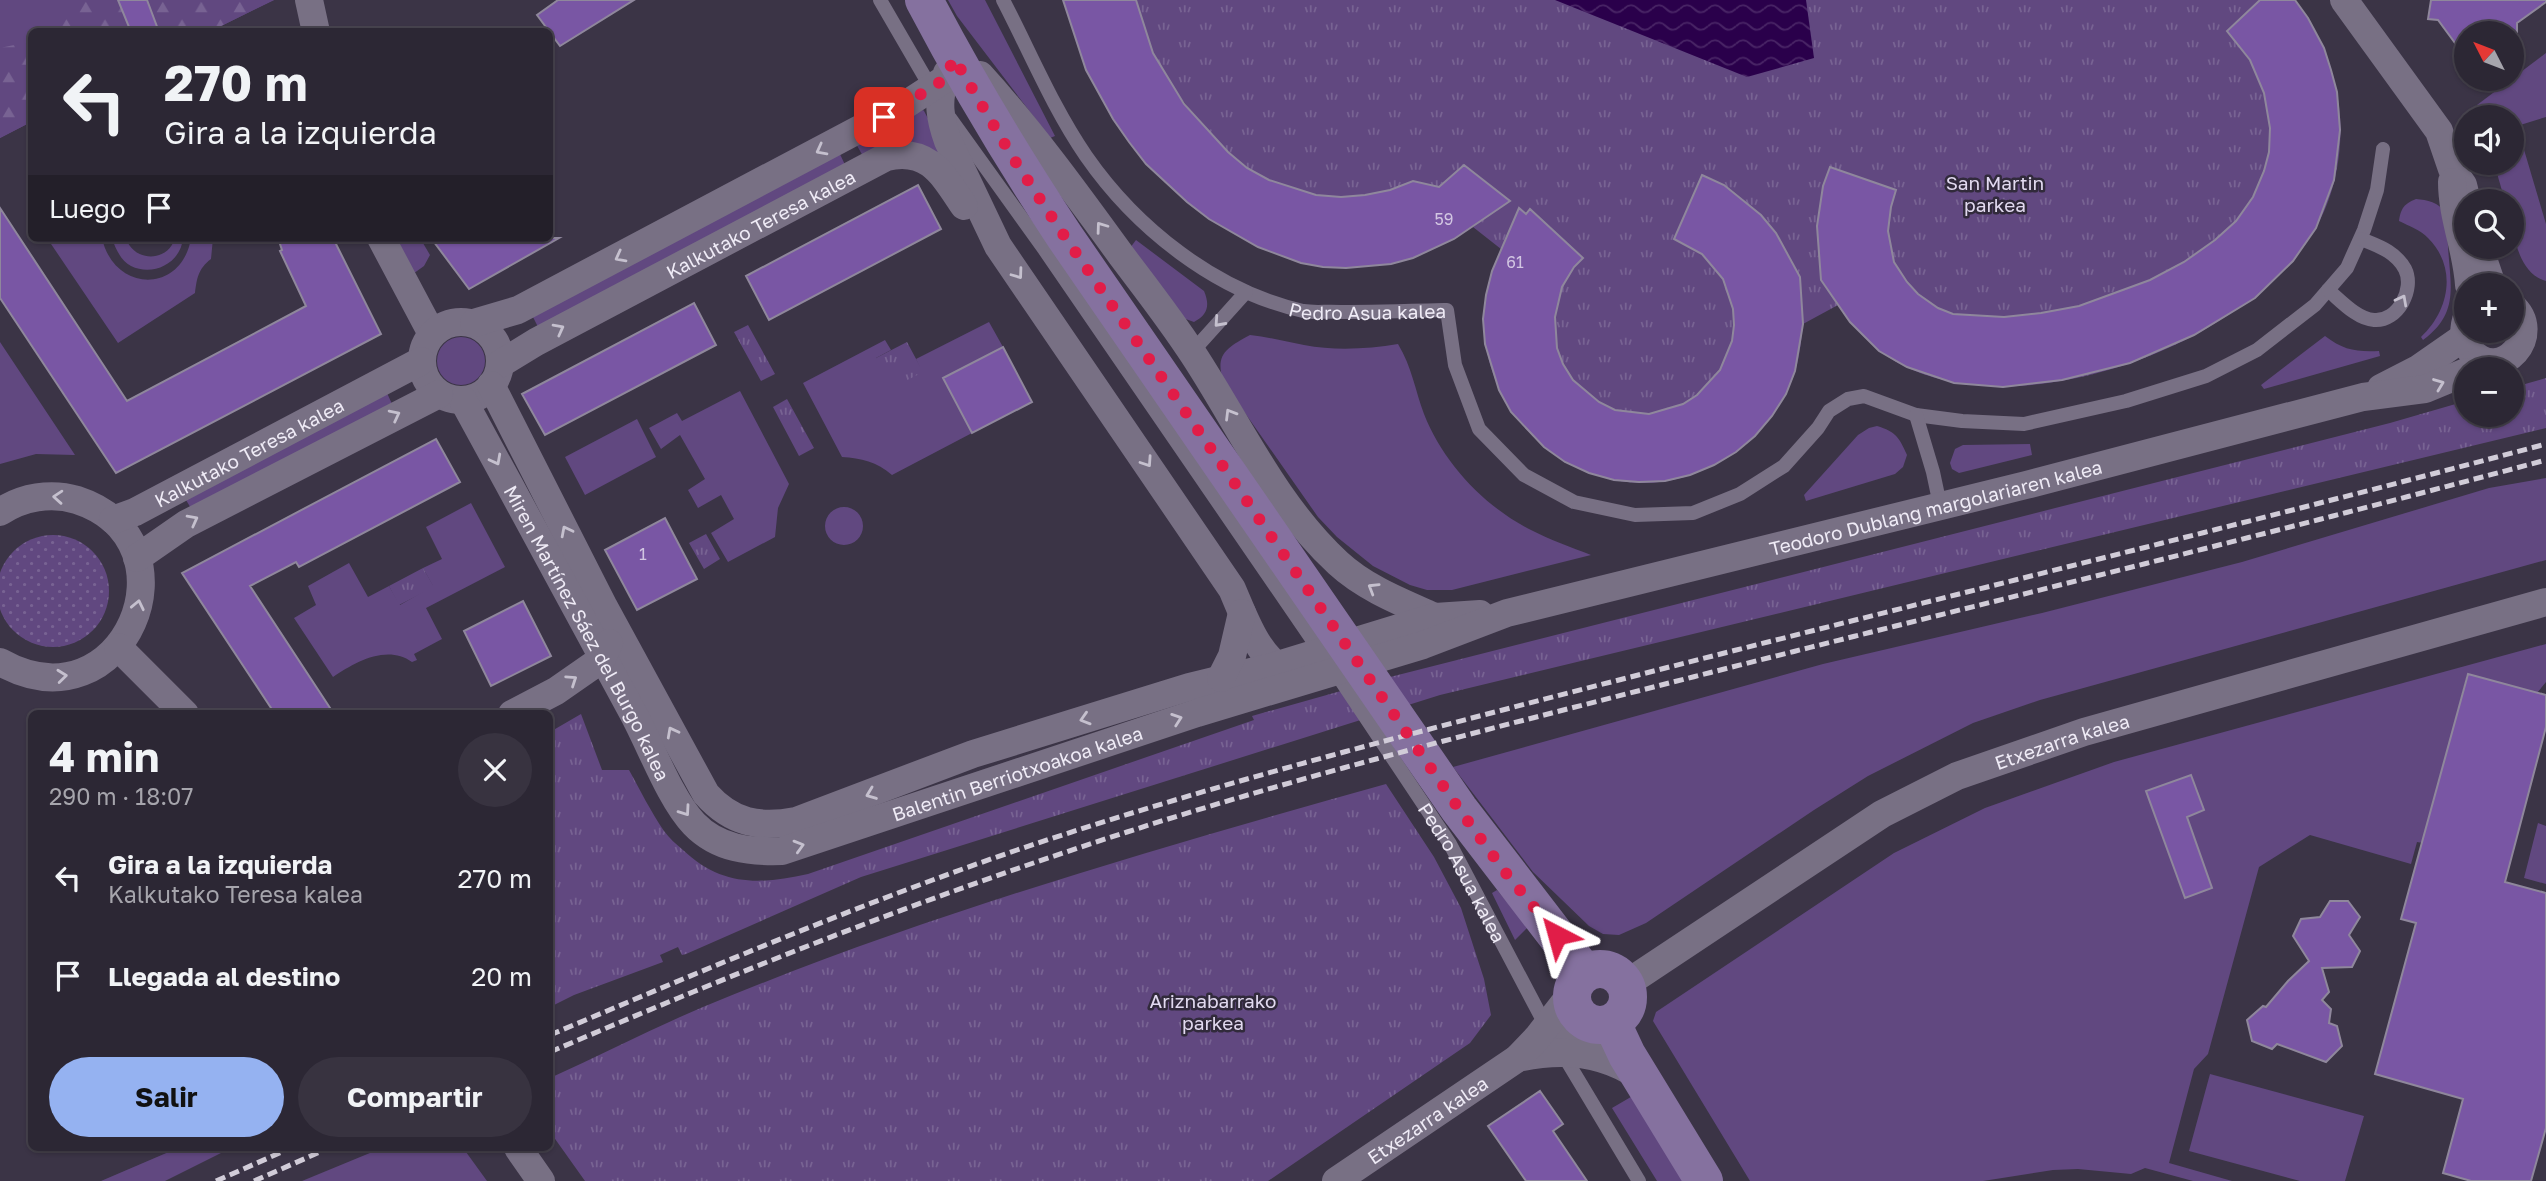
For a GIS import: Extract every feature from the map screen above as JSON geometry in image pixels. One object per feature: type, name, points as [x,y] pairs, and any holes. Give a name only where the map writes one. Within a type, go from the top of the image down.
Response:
[{"type":"main road","name":"Pedro Asua kalea","points":[[939,60],[1013,158],[1265,548],[1421,776],[1505,872],[1579,983]]},
{"type":"main road","points":[[1603,969],[1612,971],[1626,984],[1629,1002],[1620,1018],[1602,1024],[1579,1017],[1572,1002],[1579,983],[1603,969]]},
{"type":"main road","points":[[1602,1024],[1640,1077],[1704,1181]]},
{"type":"street","points":[[309,0],[315,28]]},
{"type":"street","points":[[2344,0],[2439,131],[2452,169],[2464,189]]},
{"type":"street","name":"Pedro Asua kalea","points":[[1302,680],[1275,666],[1253,635],[1232,589],[998,246],[942,124],[939,60],[987,82],[1067,181],[1192,352],[1284,501],[1338,563],[1386,596],[1435,617]]},
{"type":"street","name":"Kalkutako Teresa kalea","points":[[474,323],[518,310],[843,139],[939,60]]},
{"type":"street","name":"Kalkutako Teresa kalea","points":[[496,375],[536,342],[886,157],[902,153],[934,166],[971,216],[998,246]]},
{"type":"street","points":[[2452,169],[2452,194],[2468,273]]},
{"type":"street","points":[[384,242],[432,334]]},
{"type":"street","points":[[2499,357],[2523,344],[2526,335],[2525,311]]},
{"type":"street","points":[[459,321],[474,323],[483,328],[497,344],[496,375],[484,393],[451,397],[429,385],[423,374],[421,361],[424,346],[432,334],[444,324],[459,321]]},
{"type":"street","name":"Teodoro Dublang margolariaren kalea","points":[[2363,397],[2418,369],[2454,338]]},
{"type":"street","name":"Teodoro Dublang margolariaren kalea","points":[[2516,357],[2546,349]]},
{"type":"street","name":"Kalkutako Teresa kalea","points":[[113,520],[147,506],[421,361]]},
{"type":"street","name":"Miren Martínez Sáez del Burgo kalea","points":[[496,375],[615,628],[706,794],[718,808],[744,820]]},
{"type":"street","name":"Teodoro Dublang margolariaren kalea","points":[[1302,680],[1423,645],[1507,613],[1736,558],[2363,397],[2425,389],[2454,377]]},
{"type":"street","name":"Kalkutako Teresa kalea","points":[[137,558],[186,524],[451,397]]},
{"type":"street","name":"Miren Martínez Sáez del Burgo kalea","points":[[451,397],[602,659],[683,810],[706,833],[732,848]]},
{"type":"street","points":[[0,512],[10,505],[36,497],[64,496],[90,505],[113,520],[127,538],[137,558],[141,582],[139,605],[132,627],[118,647],[97,664],[72,675],[44,677],[18,672],[0,662]]},
{"type":"street","name":"Etxezarra kalea","points":[[1626,984],[1882,814],[1957,776],[2084,732],[2546,602]]},
{"type":"street","points":[[1221,678],[1232,656],[1242,613]]},
{"type":"street","name":"Teodoro Dublang margolariaren kalea","points":[[1275,666],[1435,617],[1507,613]]},
{"type":"street","points":[[520,710],[556,691],[602,659],[615,628]]},
{"type":"street","points":[[118,647],[181,710]]},
{"type":"street","name":"Balentin Berriotxoakoa kalea","points":[[744,820],[771,826],[796,821],[973,754],[1221,678],[1275,666]]},
{"type":"street","name":"Balentin Berriotxoakoa kalea","points":[[732,848],[758,852],[782,851],[808,844],[1302,680]]},
{"type":"street","name":"Etxezarra kalea","points":[[1544,1047],[1579,983]]},
{"type":"street","name":"Etxezarra kalea","points":[[1336,1181],[1544,1047],[1602,1024]]},
{"type":"street","points":[[1544,1047],[1598,1056],[1624,1066],[1640,1077]]},
{"type":"street","points":[[520,1151],[541,1181]]},
{"type":"lane","name":"Pedro Asua kalea","points":[[880,0],[939,60]]},
{"type":"lane","name":"Pedro Asua kalea","points":[[1003,0],[1086,156],[1140,219],[1212,274],[1246,292],[1305,311],[1447,310],[1455,365],[1479,429],[1524,475],[1574,502],[1634,515],[1693,513],[1740,494],[1784,466],[1818,428],[1829,411],[1848,399],[1864,396],[1916,415]]},
{"type":"lane","points":[[1940,505],[1916,415],[1962,421],[2024,424],[2126,401],[2206,376],[2257,350],[2315,305],[2347,268],[2361,239],[2377,190],[2383,149]]},
{"type":"lane","points":[[2328,290],[2354,312],[2373,320],[2388,318],[2401,305],[2409,280],[2404,268],[2394,255],[2361,239]]},
{"type":"lane","points":[[1192,352],[1246,292]]},
{"type":"lane","name":"Pedro Asua kalea","points":[[1421,776],[1544,1047],[1639,1181]]},
{"type":"green space","points":[[0,0],[274,0],[217,28],[28,28],[28,124],[0,138]]},
{"type":"green space","points":[[88,0],[274,0],[217,28],[34,28],[47,17]]},
{"type":"green space","points":[[948,0],[985,0],[1055,136],[1050,138],[957,16]]},
{"type":"green space","name":"San Martin parkea","points":[[1136,0],[2295,0],[2318,37],[2333,77],[2340,122],[2337,170],[2328,201],[2315,229],[2283,271],[2238,308],[2186,340],[2127,364],[2066,380],[2005,386],[1948,381],[1898,363],[1880,351],[1865,338],[1838,305],[1803,324],[1797,366],[1783,398],[1767,422],[1748,442],[1725,459],[1699,472],[1672,480],[1644,483],[1615,480],[1588,472],[1562,459],[1540,443],[1505,401],[1494,376],[1487,349],[1484,311],[1489,284],[1501,249],[1473,227],[1504,197],[1464,165],[1439,187],[1413,181],[1390,190],[1341,197],[1316,195],[1269,180],[1247,168],[1228,152],[1173,88],[1153,53]]},
{"type":"green space","points":[[28,33],[28,124],[0,138],[0,48],[14,45]]},
{"type":"green space","points":[[2546,53],[2546,117],[2524,124],[2524,105],[2477,105],[2496,91],[2524,91],[2524,70]]},
{"type":"green space","points":[[923,110],[963,184],[947,166],[864,158],[855,142]]},
{"type":"green space","points":[[838,150],[847,169],[540,331],[531,313]]},
{"type":"green space","points":[[2524,150],[2546,224],[2546,281],[2528,269],[2522,259],[2524,189],[2502,189],[2497,175],[2524,175]]},
{"type":"green space","points":[[2416,199],[2436,204],[2445,213],[2451,286],[2448,309],[2443,319],[2423,340],[2421,337],[2431,327],[2443,302],[2446,276],[2444,262],[2428,238],[2399,221],[2404,207]]},
{"type":"green space","points":[[1136,240],[1204,291],[1206,309],[1199,319],[1194,322],[1180,317],[1130,248]]},
{"type":"green space","points":[[50,242],[104,242],[109,256],[120,269],[133,277],[148,280],[162,277],[175,269],[185,256],[190,242],[213,242],[211,259],[199,274],[195,293],[118,343]]},
{"type":"green space","points":[[114,242],[128,242],[136,252],[150,256],[165,252],[173,242],[182,242],[171,261],[157,269],[148,270],[127,264]]},
{"type":"green space","points":[[393,242],[422,242],[430,255],[424,266],[410,276]]},
{"type":"green space","points":[[989,322],[1003,347],[943,378],[972,433],[892,475],[869,462],[842,457],[803,383],[885,340],[891,350],[876,358],[922,372],[916,359]]},
{"type":"green space","points":[[748,325],[775,374],[761,381],[734,332]]},
{"type":"green space","points":[[1250,335],[1339,349],[1398,344],[1407,361],[1432,432],[1442,450],[1467,482],[1514,520],[1546,537],[1591,555],[1452,590],[1427,590],[1410,585],[1373,566],[1337,537],[1318,517],[1224,383],[1220,366],[1224,353]]},
{"type":"green space","points":[[2325,336],[2350,349],[2379,351],[2380,356],[2264,389],[2261,385]]},
{"type":"green space","points":[[461,337],[478,344],[485,361],[478,378],[461,385],[444,378],[437,361],[444,344]]},
{"type":"green space","points":[[0,342],[75,455],[36,454],[0,464]]},
{"type":"green space","points":[[907,342],[923,372],[892,388],[876,358]]},
{"type":"green space","points":[[2546,378],[2546,428],[1440,695],[861,877],[686,954],[682,955],[678,947],[660,955],[663,962],[553,1006],[553,730],[581,714],[602,770],[629,770],[664,831],[697,862],[741,880],[790,878],[1254,720],[1252,716],[1394,676],[2454,404],[2454,427],[2524,427],[2524,384]]},
{"type":"green space","points":[[740,391],[789,484],[778,508],[775,537],[728,562],[711,533],[734,519],[721,495],[698,508],[688,490],[705,479],[680,435],[661,449],[649,428],[677,413],[682,421]]},
{"type":"green space","points":[[387,393],[392,404],[192,510],[186,500]]},
{"type":"green space","points":[[787,399],[814,448],[799,456],[773,407]]},
{"type":"green space","points":[[637,419],[656,457],[585,495],[565,457]]},
{"type":"green space","points":[[1877,426],[1893,433],[1899,439],[1907,455],[1903,467],[1895,474],[1806,501],[1804,495],[1858,435]]},
{"type":"green space","points":[[2030,444],[2032,455],[1959,473],[1952,469],[1950,463],[1955,449],[1963,445]]},
{"type":"green space","points":[[2546,478],[2546,560],[2040,700],[1973,723],[1868,776],[1646,923],[1619,935],[1603,934],[1589,926],[1533,872],[1453,767],[1823,664],[2042,613],[2242,562],[2489,488]]},
{"type":"green space","points":[[471,503],[505,567],[426,608],[442,639],[414,654],[417,660],[412,662],[392,655],[371,657],[333,677],[294,618],[316,605],[308,586],[349,563],[368,597],[389,586],[400,605],[433,586],[423,568],[442,559],[426,527]]},
{"type":"green space","points":[[844,507],[857,513],[863,526],[857,539],[844,545],[831,539],[825,526],[831,513]]},
{"type":"green space","points":[[706,534],[720,559],[704,569],[689,543]]},
{"type":"green space","points":[[42,536],[64,536],[84,545],[99,560],[108,580],[108,602],[99,622],[84,637],[64,646],[42,646],[22,637],[7,622],[-1,605],[-1,577],[7,560],[22,545]]},
{"type":"green space","points":[[423,568],[434,587],[399,605],[389,586]]},
{"type":"green space","points":[[2546,644],[2546,682],[2537,693],[2467,675],[2423,843],[2417,842],[2411,864],[2310,835],[2259,867],[2208,1054],[2194,1069],[2169,1163],[2232,1181],[2193,1181],[2145,1168],[2131,1174],[2078,1169],[2053,1170],[1983,1181],[1750,1181],[1653,1021],[1656,1012],[1894,853],[1985,808],[2114,762]]},
{"type":"green space","name":"Ariznabarrako parkea","points":[[1386,784],[1434,857],[1461,908],[1484,979],[1491,1015],[1470,1043],[1268,1181],[585,1181],[553,1136],[553,1077],[664,1024],[870,942],[1041,885]]},
{"type":"green space","points":[[2538,823],[2546,826],[2546,884],[2524,878]]},
{"type":"green space","points":[[1497,890],[1528,927],[1515,940],[1492,893]]},
{"type":"green space","points":[[2210,1074],[2364,1116],[2345,1181],[2300,1181],[2189,1151]]},
{"type":"green space","points":[[1636,1094],[1690,1181],[1657,1181],[1612,1108]]},
{"type":"green space","points":[[171,1151],[225,1151],[165,1181],[101,1181]]},
{"type":"green space","points":[[375,1151],[466,1151],[487,1181],[302,1181]]},
{"type":"water","points":[[1555,0],[1806,0],[1814,58],[1747,77]]},
{"type":"building","points":[[118,0],[147,0],[158,28],[129,28]]},
{"type":"building","points":[[558,0],[634,0],[560,46],[553,37],[553,28],[547,28],[537,15]]},
{"type":"building","points":[[1063,0],[1136,0],[1153,53],[1184,104],[1228,152],[1247,168],[1269,180],[1316,195],[1341,197],[1390,190],[1413,181],[1439,187],[1464,165],[1510,201],[1454,239],[1413,258],[1391,264],[1323,267],[1301,263],[1258,247],[1209,219],[1146,164],[1113,119],[1086,70]]},
{"type":"building","points":[[2260,0],[2295,0],[2308,18],[2324,48],[2331,70],[2337,92],[2340,130],[2334,180],[2316,228],[2293,261],[2255,298],[2194,335],[2130,363],[2062,380],[2003,387],[1954,383],[1907,367],[1879,351],[1850,322],[1821,280],[1817,226],[1823,186],[1830,167],[1896,190],[1888,231],[1894,262],[1918,294],[1938,308],[1953,314],[2004,317],[2079,306],[2150,280],[2184,262],[2215,240],[2236,221],[2253,197],[2269,152],[2270,128],[2264,93],[2250,60],[2227,31]]},
{"type":"building","points":[[2431,0],[2546,0],[2520,21],[2454,21],[2454,42],[2438,20],[2428,19]]},
{"type":"building","points":[[1702,175],[1724,185],[1761,215],[1776,233],[1800,277],[1803,324],[1795,371],[1786,394],[1755,436],[1714,465],[1665,481],[1614,480],[1589,473],[1565,462],[1544,447],[1511,412],[1499,390],[1485,344],[1483,319],[1492,271],[1519,208],[1526,214],[1530,209],[1583,258],[1562,287],[1555,317],[1557,348],[1573,380],[1599,402],[1615,410],[1649,414],[1683,404],[1697,395],[1720,370],[1732,341],[1734,325],[1733,309],[1723,279],[1702,254],[1674,239]]},
{"type":"building","points":[[918,185],[941,229],[769,320],[746,276]]},
{"type":"building","points":[[0,208],[127,401],[306,306],[280,251],[279,242],[335,242],[381,334],[116,473],[0,298]]},
{"type":"building","points":[[434,242],[552,242],[469,289]]},
{"type":"building","points":[[694,303],[716,345],[545,435],[522,394]]},
{"type":"building","points":[[1003,347],[1032,402],[972,433],[943,378]]},
{"type":"building","points":[[436,439],[460,482],[299,567],[296,562],[250,586],[331,710],[272,710],[182,573]]},
{"type":"building","points":[[665,518],[697,579],[637,610],[605,550]]},
{"type":"building","points":[[523,601],[551,656],[491,686],[464,631]]},
{"type":"building","points":[[2468,674],[2546,695],[2546,727],[2505,882],[2546,893],[2546,1128],[2531,1181],[2471,1181],[2443,1173],[2463,1099],[2375,1074],[2416,923],[2401,919]]},
{"type":"building","points":[[2191,775],[2204,810],[2187,817],[2212,888],[2185,898],[2146,791]]},
{"type":"building","points":[[2330,901],[2348,901],[2360,917],[2349,935],[2360,951],[2352,967],[2322,968],[2329,992],[2322,1000],[2331,1009],[2329,1023],[2337,1026],[2342,1046],[2326,1062],[2277,1044],[2272,1049],[2252,1041],[2247,1020],[2263,1006],[2266,1007],[2309,961],[2293,936],[2301,919],[2320,917]]},
{"type":"building","points":[[1540,1091],[1563,1124],[1553,1131],[1587,1181],[1526,1181],[1488,1126]]},
{"type":"railway","points":[[553,1034],[782,938],[899,893],[1017,850],[1172,801],[1485,715],[2546,444]]},
{"type":"railway","points":[[553,1051],[764,963],[908,908],[1053,856],[1195,811],[1467,735],[2546,460]]},
{"type":"railway","points":[[216,1181],[284,1151]]},
{"type":"railway","points":[[254,1181],[322,1151]]},
{"type":"route","points":[[884,117],[945,79],[954,58],[1013,158],[1080,258],[1459,809],[1505,872],[1557,935]]}]
